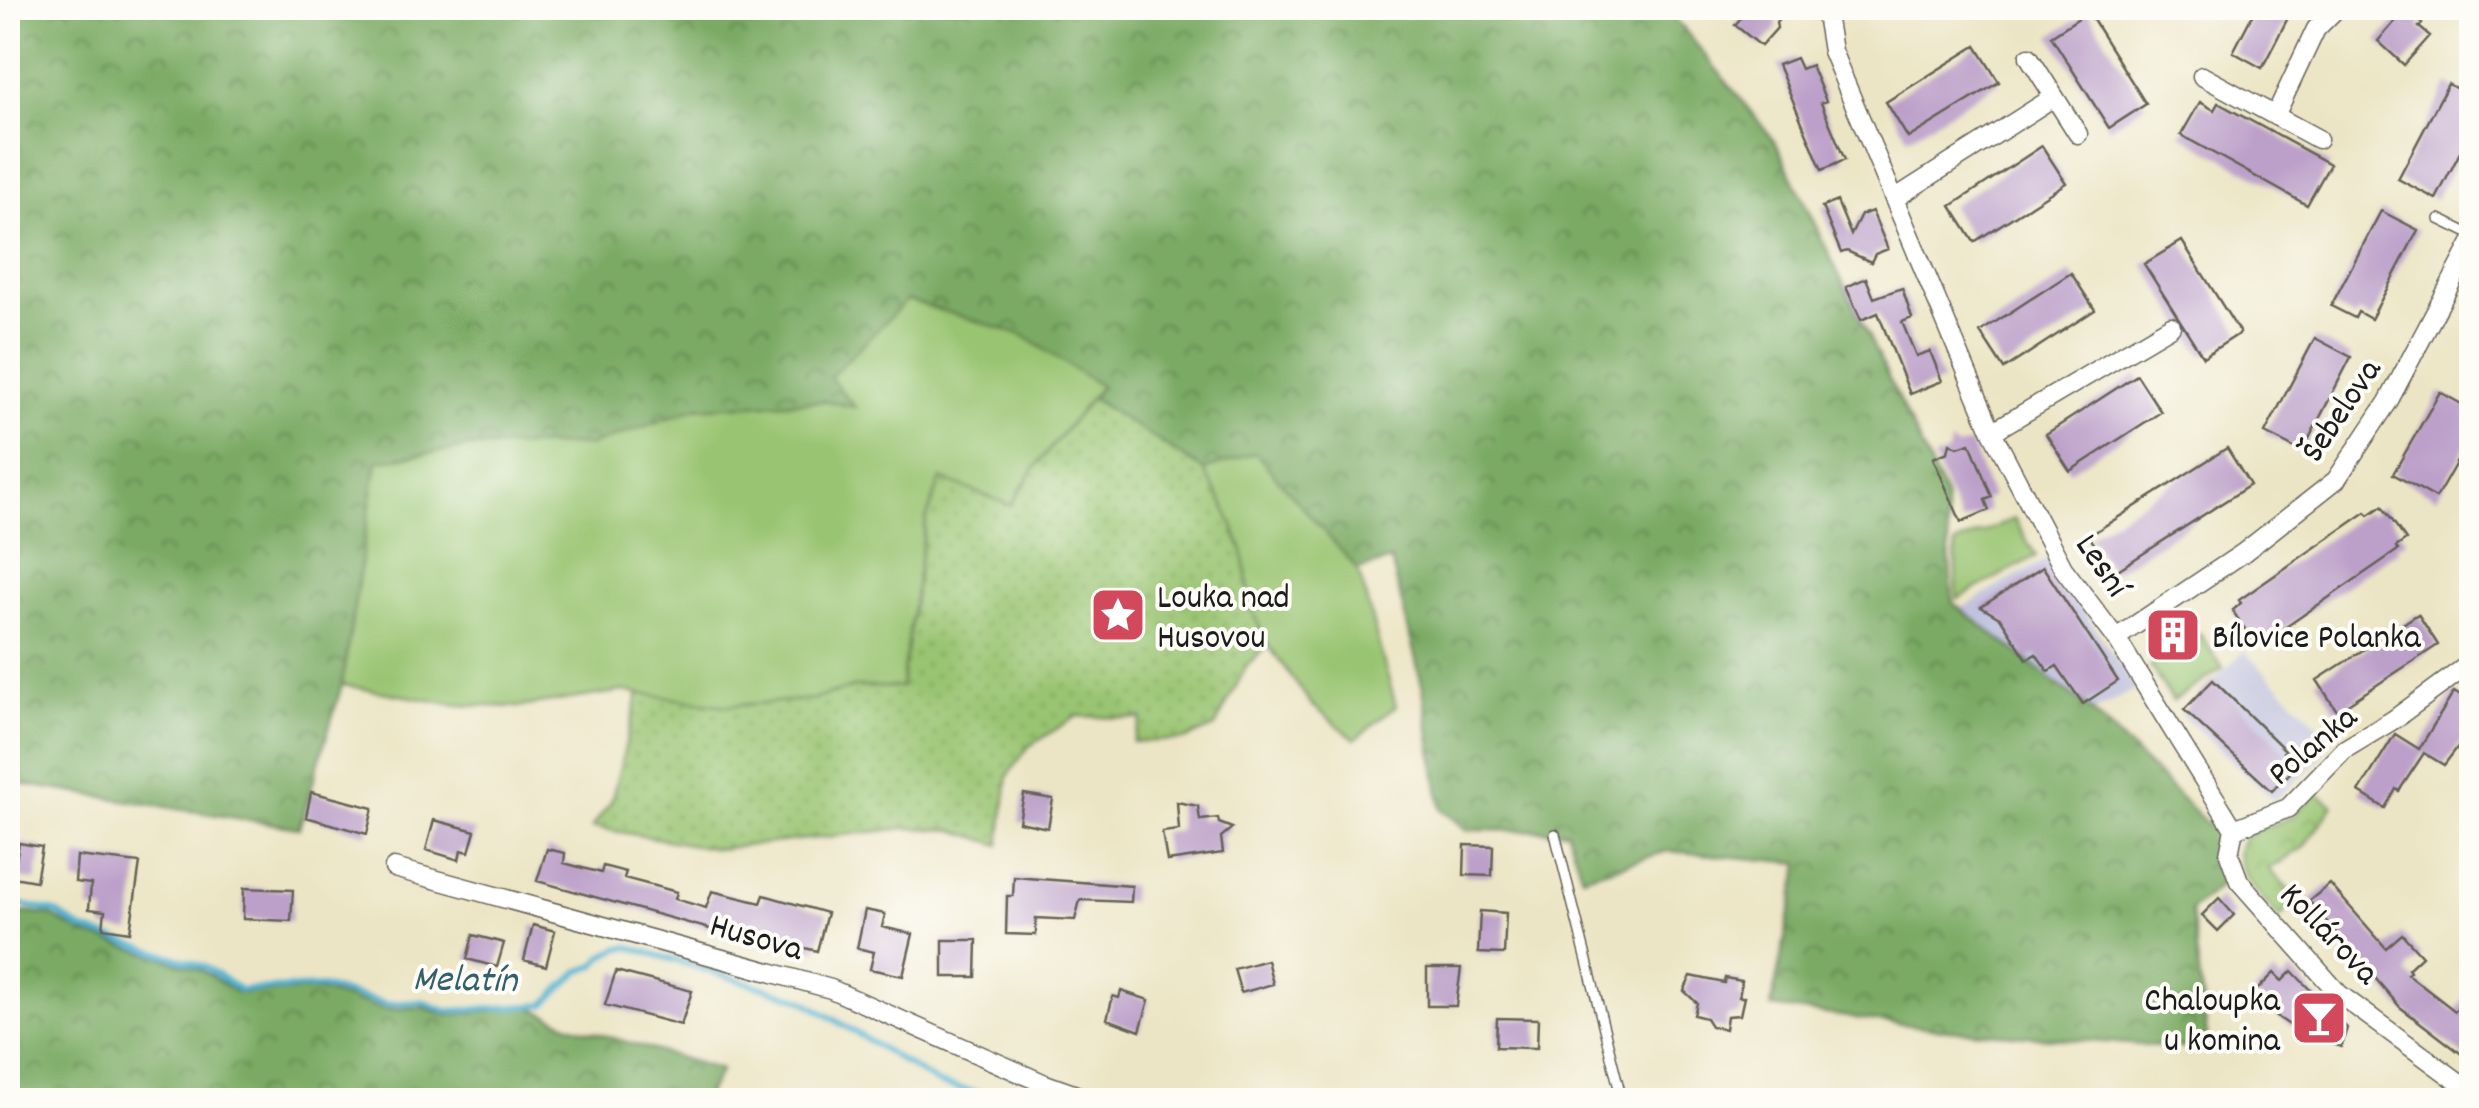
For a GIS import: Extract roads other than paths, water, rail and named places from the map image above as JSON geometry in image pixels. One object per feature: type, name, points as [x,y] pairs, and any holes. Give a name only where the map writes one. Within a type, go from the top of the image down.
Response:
[{"type":"street","name":"Lesní","points":[[1824,8],[1832,52],[1992,432],[2063,568],[2116,638],[2234,829]]},
{"type":"street","points":[[2275,116],[2316,30],[2337,8]]},
{"type":"street","points":[[2462,8],[2472,16]]},
{"type":"street","points":[[2029,57],[2078,134]]},
{"type":"street","points":[[2202,76],[2318,140]]},
{"type":"street","points":[[1894,199],[2054,97]]},
{"type":"street","name":"Šebelova","points":[[2116,638],[2243,553],[2336,480],[2388,402],[2472,244]]},
{"type":"street","points":[[1992,432],[2171,326]]},
{"type":"street","name":"Polanka","points":[[2234,829],[2288,808],[2345,749],[2393,720],[2472,662]]},
{"type":"street","name":"Kollárova","points":[[2234,829],[2229,854],[2239,881],[2338,994],[2472,1092]]},
{"type":"street","name":"Husova","points":[[394,868],[831,989],[1045,1084],[1090,1100]]},
{"type":"lane","points":[[2439,219],[2472,235]]},
{"type":"lane","points":[[1555,834],[1622,1100]]},
{"type":"waterway","name":"Melatín","points":[[8,902],[56,912],[81,929],[206,967],[240,990],[323,987],[386,1004],[423,1002],[447,1011],[544,1005],[579,971],[595,966],[603,956],[630,947],[801,999],[939,1084],[1008,1100]]},
{"type":"place","name":"Louka nad Husovou","points":[[1118,615]]},
{"type":"place","name":"Bílovice Polanka","points":[[2173,635]]},
{"type":"place","name":"Chaloupka u komina","points":[[2319,1018]]}]
